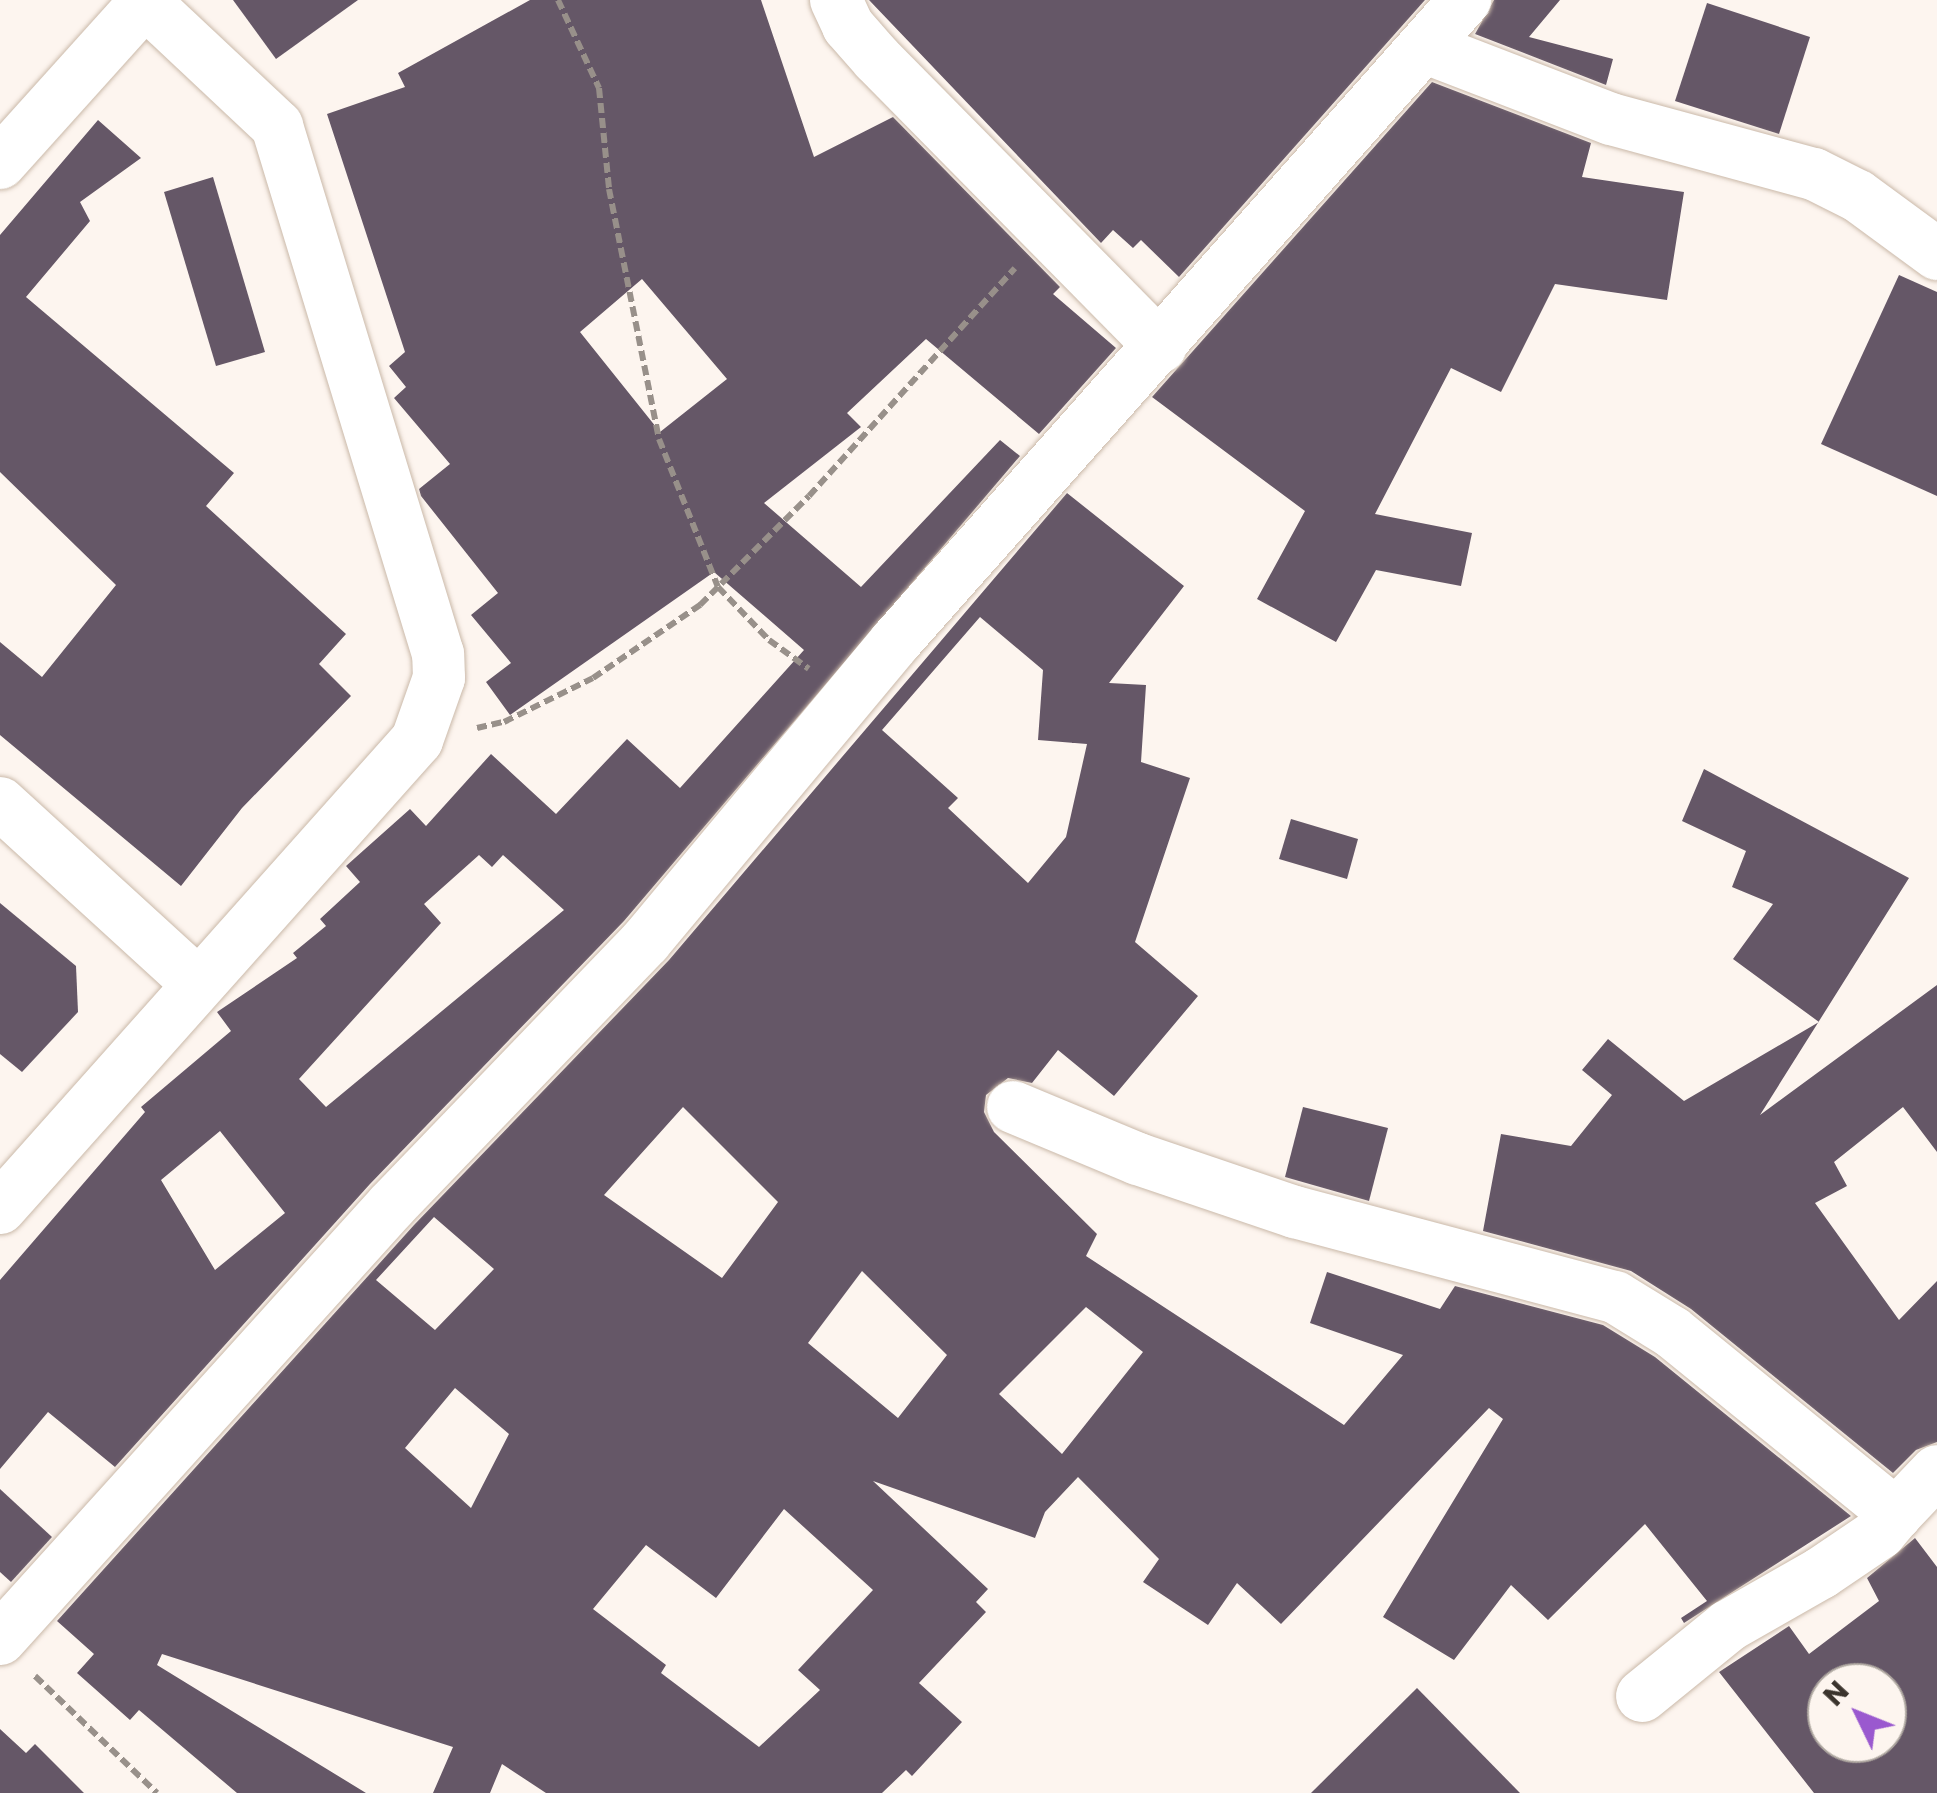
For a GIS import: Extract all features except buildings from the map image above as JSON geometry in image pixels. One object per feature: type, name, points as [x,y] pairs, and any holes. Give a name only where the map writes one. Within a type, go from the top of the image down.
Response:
[{"type":"street","points":[[836,0],[848,26],[877,58],[1160,346]]},
{"type":"street","points":[[6,1649],[392,1205],[646,941],[850,700],[1465,0]]},
{"type":"street","points":[[0,164],[144,1],[259,104],[287,151],[438,654],[435,700],[417,740],[0,1208]]},
{"type":"street","points":[[1424,47],[1610,119],[1814,174],[1858,196],[1937,254]]},
{"type":"street","points":[[0,803],[198,984]]},
{"type":"street","points":[[1013,1107],[1138,1159],[1295,1212],[1614,1297],[1672,1332],[1896,1514]]},
{"type":"street","points":[[1642,1696],[1728,1626],[1821,1574],[1880,1533],[1937,1471]]},
{"type":"path","points":[[558,0],[600,88],[609,190],[660,439],[718,587],[768,640],[850,700]]},
{"type":"path","points":[[417,740],[504,722],[594,678],[718,587],[809,496],[1049,231]]},
{"type":"path","points":[[6,1649],[157,1793]]}]
